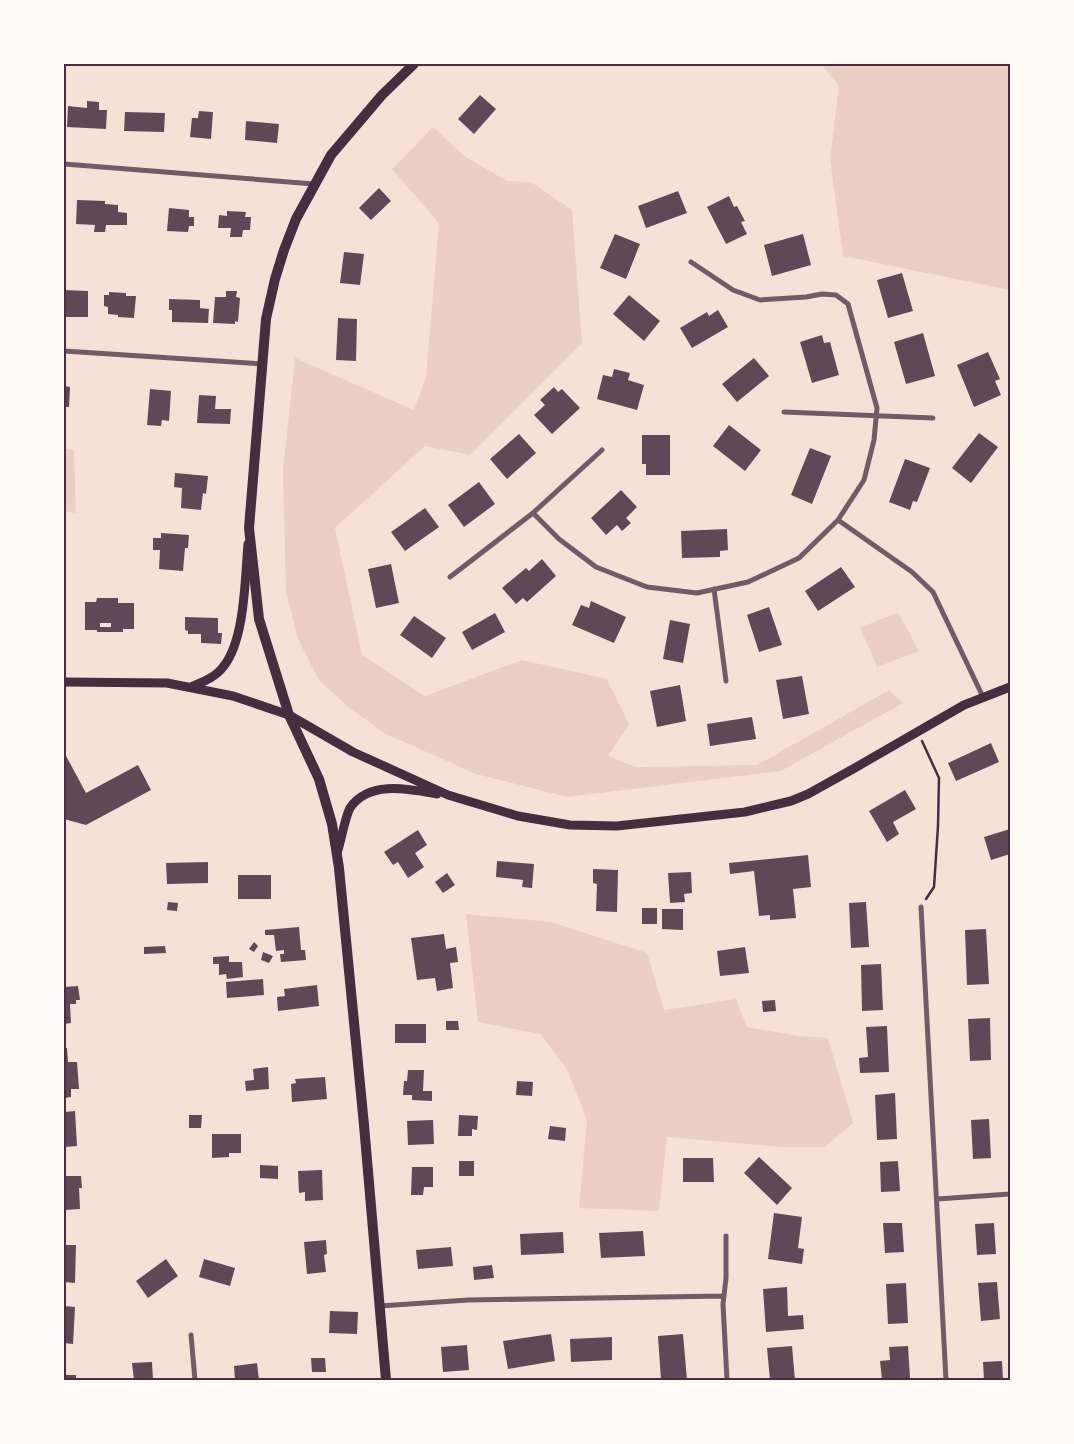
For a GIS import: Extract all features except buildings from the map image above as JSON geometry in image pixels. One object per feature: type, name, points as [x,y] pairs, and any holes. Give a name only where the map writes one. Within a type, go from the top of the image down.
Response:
[{"type":"main road","points":[[190,687],[209,679],[222,668],[232,654],[242,612],[266,319],[284,250],[296,219],[331,155],[382,95],[414,64]]},
{"type":"main road","points":[[249,528],[259,619],[289,715],[319,779],[332,824],[337,855],[365,1134],[386,1380]]},
{"type":"main road","points":[[64,682],[167,683],[234,696],[289,715],[353,752],[448,796]]},
{"type":"main road","points":[[337,855],[350,809],[362,796],[382,790],[404,788],[448,796],[518,816],[570,825],[617,826],[745,812],[782,804],[808,794],[964,705],[1010,687]]},
{"type":"street","points":[[64,164],[314,184]]},
{"type":"street","points":[[533,513],[559,539],[596,567],[647,587],[697,593],[748,582],[799,558],[838,520],[864,480],[874,440],[877,408],[848,304],[836,295],[822,294],[760,300],[734,290],[691,262]]},
{"type":"street","points":[[64,351],[263,364]]},
{"type":"street","points":[[784,412],[933,418]]},
{"type":"street","points":[[450,577],[533,513],[602,450]]},
{"type":"street","points":[[838,520],[912,572],[933,592],[983,697]]},
{"type":"street","points":[[714,589],[726,681]]},
{"type":"street","points":[[921,907],[946,1380]]},
{"type":"street","points":[[937,1199],[1010,1194]]},
{"type":"street","points":[[726,1236],[724,1296],[727,1380]]},
{"type":"street","points":[[380,1306],[468,1300],[724,1296]]},
{"type":"street","points":[[191,1335],[195,1380]]},
{"type":"path","points":[[918,731],[939,778],[934,887],[921,907]]},
{"type":"shaded area","points":[[821,64],[1010,64],[1010,290],[843,256],[830,159],[839,86]]},
{"type":"shaded area","points":[[433,127],[464,156],[507,181],[531,182],[572,210],[582,343],[470,455],[425,446],[335,528],[362,655],[425,696],[522,660],[607,679],[629,724],[608,756],[636,767],[757,765],[889,690],[903,703],[781,771],[567,797],[476,774],[386,734],[349,708],[318,679],[298,639],[286,592],[283,470],[295,358],[414,410],[426,377],[439,223],[392,169]]},
{"type":"shaded area","points":[[64,448],[74,450],[76,513],[64,511]]},
{"type":"shaded area","points":[[898,612],[919,651],[877,667],[860,628]]},
{"type":"shaded area","points":[[466,914],[551,922],[647,953],[664,1010],[736,999],[747,1027],[798,1036],[828,1038],[853,1123],[825,1147],[783,1147],[667,1137],[659,1211],[579,1208],[587,1120],[567,1069],[540,1034],[478,1022]]}]
